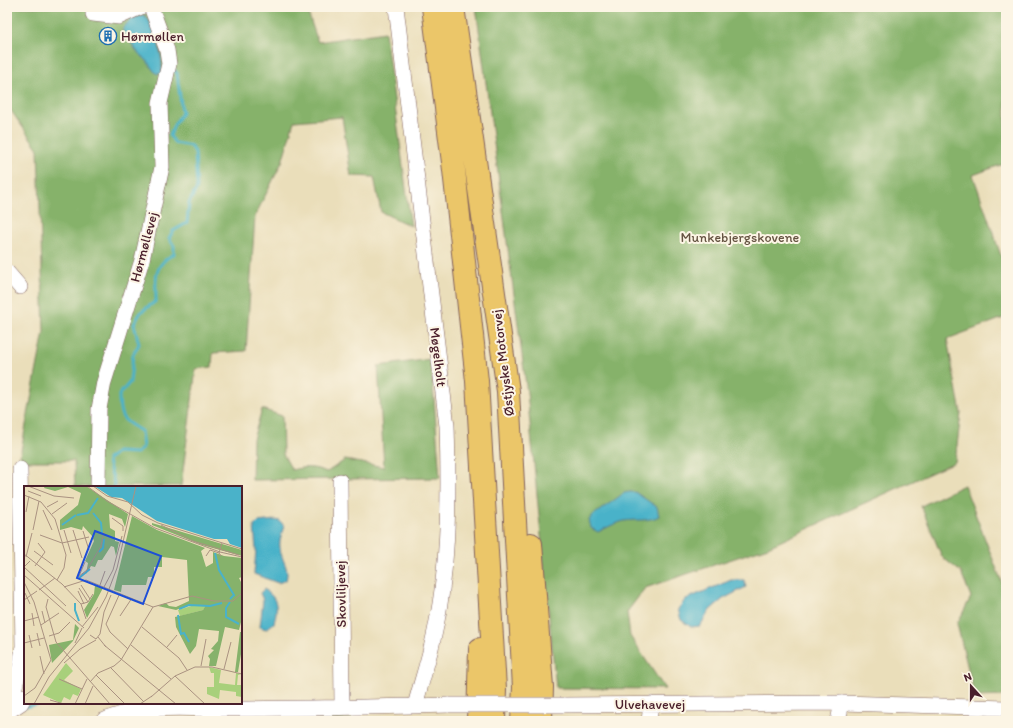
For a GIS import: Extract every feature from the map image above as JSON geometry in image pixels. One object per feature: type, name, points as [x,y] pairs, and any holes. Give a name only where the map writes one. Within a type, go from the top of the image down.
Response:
[{"type":"highway","name":"Østjyske Motorvej","points":[[433,7],[454,170],[476,374],[495,690],[494,721]]},
{"type":"highway","name":"Østjyske Motorvej","points":[[453,7],[508,392],[524,688],[522,721]]},
{"type":"highway","points":[[508,392],[517,413],[530,535],[542,687],[541,721]]},
{"type":"highway","points":[[478,721],[480,573],[485,508]]},
{"type":"street","points":[[93,14],[119,17],[141,7]]},
{"type":"street","name":"Hørmøllevej","points":[[98,486],[99,409],[104,382],[142,260],[156,201],[162,167],[160,103],[169,64],[167,50],[151,7]]},
{"type":"street","name":"Møgelholt","points":[[396,7],[447,426],[449,472],[443,570],[436,626],[415,706]]},
{"type":"street","points":[[7,272],[20,287]]},
{"type":"street","points":[[8,715],[20,666],[23,646],[20,469]]},
{"type":"street","name":"Skovliljevej","points":[[340,481],[342,706]]},
{"type":"street","points":[[8,715],[21,703],[24,698]]},
{"type":"street","points":[[838,721],[842,703]]},
{"type":"street","name":"Ulvehavevej","points":[[103,721],[130,712],[151,709],[238,709],[342,706],[842,703],[1006,708]]},
{"type":"street","points":[[649,721],[651,704]]},
{"type":"green space","points":[[7,7],[306,7],[318,42],[385,32],[411,226],[381,212],[374,177],[351,176],[342,117],[294,121],[282,162],[255,216],[246,351],[213,353],[212,367],[196,369],[181,486],[75,486],[74,461],[19,461],[44,332],[38,149],[7,105]]},
{"type":"green space","name":"Munkebjergskovene","points":[[476,7],[1006,7],[1006,163],[973,175],[1006,270],[1006,317],[947,339],[961,413],[955,462],[768,547],[645,588],[627,612],[630,636],[665,689],[556,688],[527,393]]},
{"type":"green space","points":[[431,359],[440,478],[252,480],[253,439],[262,409],[282,416],[283,454],[292,470],[310,468],[327,472],[345,460],[384,467],[378,366]]},
{"type":"green space","points":[[964,485],[1006,593],[1006,696],[975,697],[957,624],[971,597],[961,572],[942,557],[921,506]]},
{"type":"green space","points":[[397,718],[396,721],[275,721],[275,719]]},
{"type":"water","points":[[144,15],[152,26],[158,42],[162,73],[157,74],[154,71],[137,51],[122,29],[132,18]]},
{"type":"water","points":[[635,492],[657,507],[659,516],[651,519],[628,520],[598,532],[591,528],[589,520],[592,516],[624,493]]},
{"type":"water","points":[[275,520],[280,521],[284,526],[280,545],[287,572],[286,580],[278,583],[254,574],[256,550],[254,526],[258,522]]},
{"type":"water","points":[[731,580],[744,580],[746,587],[723,599],[710,610],[700,626],[691,627],[681,620],[678,609],[686,599]]},
{"type":"water","points":[[264,589],[272,596],[276,603],[274,623],[266,629],[260,627],[263,600],[260,593]]},
{"type":"waterway","points":[[114,486],[108,459],[117,452],[137,453],[143,447],[141,431],[123,418],[119,403],[119,395],[130,382],[133,355],[139,344],[134,324],[141,312],[156,301],[156,280],[159,268],[167,258],[174,254],[174,246],[169,238],[173,231],[187,223],[189,203],[197,188],[195,152],[191,146],[175,143],[170,136],[174,125],[182,113],[177,73],[173,69]]},
{"type":"waterway","points":[[25,707],[38,704]]},
{"type":"place","name":"Hørmøllen","points":[[108,36]]}]
